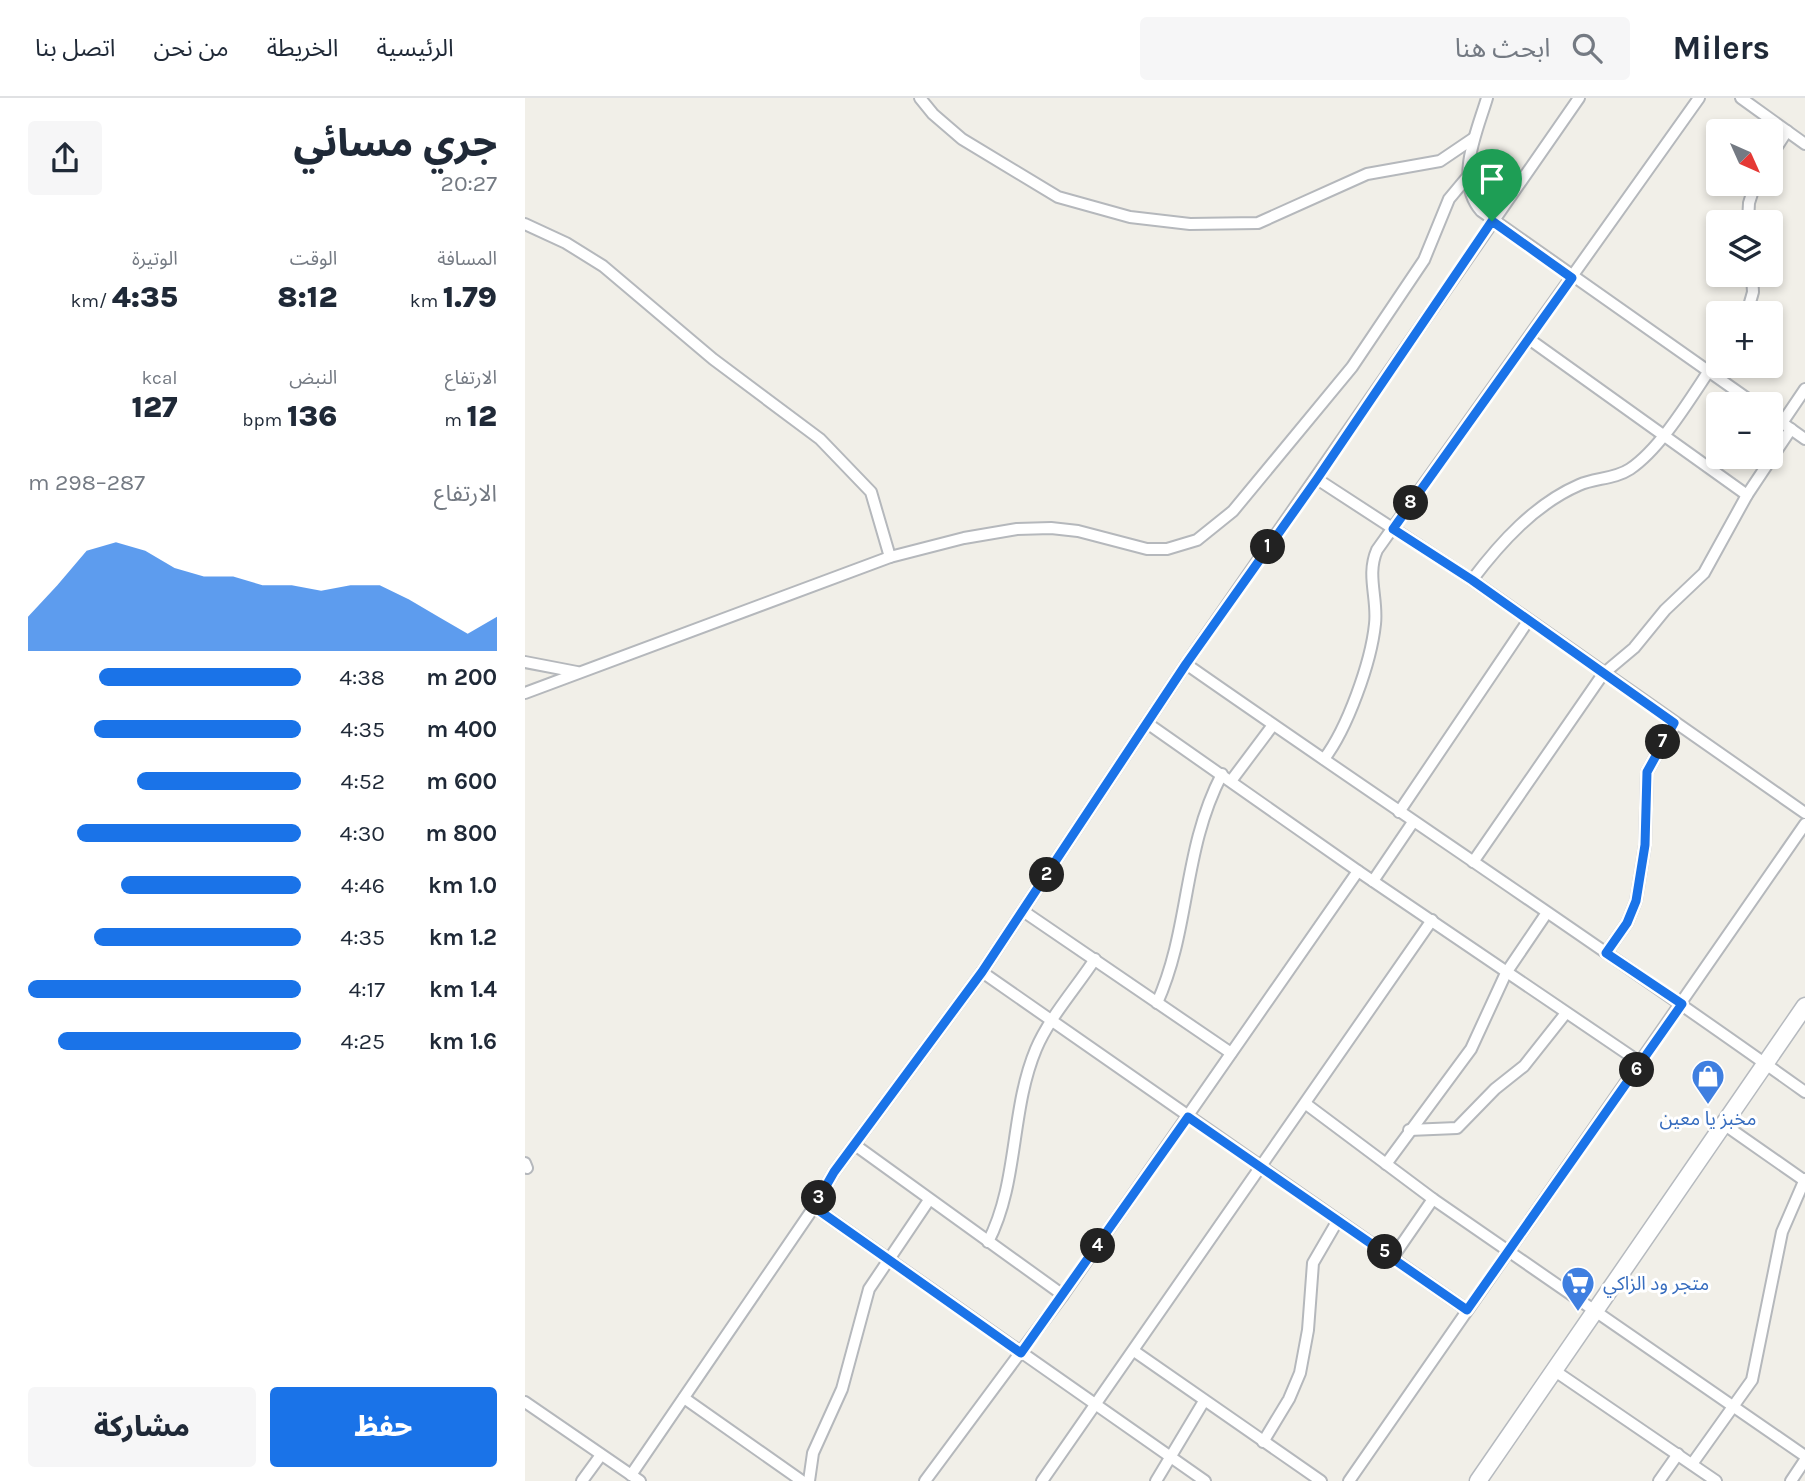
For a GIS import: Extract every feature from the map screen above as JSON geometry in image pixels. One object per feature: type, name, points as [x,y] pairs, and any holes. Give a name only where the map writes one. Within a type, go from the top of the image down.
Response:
[{"type":"street","points":[[920,98],[933,114],[962,139],[1058,197],[1130,217],[1190,224],[1258,223],[1367,174],[1440,160],[1474,138]]},
{"type":"street","points":[[1487,98],[1474,138],[1469,176],[1476,205],[1492,221],[1706,371]]},
{"type":"street","points":[[525,1402],[636,1478],[684,1398],[814,1207],[834,1172],[982,972],[1186,664],[1579,98]]},
{"type":"street","points":[[1324,759],[1342,734],[1373,638],[1376,606],[1371,572],[1377,550],[1699,98]]},
{"type":"street","points":[[1741,98],[1805,144]]},
{"type":"street","points":[[1783,137],[1787,131]]},
{"type":"street","points":[[525,692],[890,557],[964,538],[1017,529],[1078,531],[1147,549],[1167,549],[1197,540],[1214,528],[1245,497],[1352,367],[1424,260],[1449,199],[1469,176]]},
{"type":"street","points":[[525,224],[566,243],[603,266],[713,359],[820,439],[871,492],[890,557]]},
{"type":"street","points":[[1529,339],[1747,495]]},
{"type":"street","points":[[1472,580],[1504,540],[1556,498],[1592,480],[1627,472],[1644,457],[1664,434],[1706,373]]},
{"type":"street","points":[[1716,378],[1737,392]]},
{"type":"street","points":[[1473,862],[1603,674],[1634,648],[1665,610],[1704,573],[1805,389]]},
{"type":"street","points":[[1783,423],[1805,439]]},
{"type":"street","points":[[1317,479],[1472,580],[1805,813]]},
{"type":"street","points":[[1399,812],[1528,621]]},
{"type":"street","points":[[525,662],[577,673]]},
{"type":"street","points":[[1186,664],[1546,914],[1682,1004],[1805,1092]]},
{"type":"street","points":[[1147,723],[1506,973],[1641,1063]]},
{"type":"street","points":[[1606,953],[1627,923],[1636,901],[1645,845],[1647,772],[1674,723]]},
{"type":"street","points":[[1157,1003],[1174,964],[1199,824],[1227,778],[1273,724]]},
{"type":"street","points":[[1373,881],[1413,822]]},
{"type":"street","points":[[1349,1481],[1805,824]]},
{"type":"street","points":[[925,1481],[1063,1295],[1358,871]]},
{"type":"street","points":[[1023,911],[1231,1053]]},
{"type":"street","points":[[1386,1164],[1471,1049],[1506,973],[1546,914]]},
{"type":"street","points":[[1042,1481],[1263,1167],[1432,920]]},
{"type":"street","points":[[988,1242],[1006,1199],[1014,1144],[1035,1050],[1094,959]]},
{"type":"street","points":[[982,972],[1467,1310]]},
{"type":"street","points":[[1478,1481],[1805,1006]]},
{"type":"street","points":[[1409,1130],[1457,1128],[1495,1089],[1524,1066],[1566,1013]]},
{"type":"street","points":[[1305,1104],[1433,1199],[1805,1458],[1791,1481]]},
{"type":"street","points":[[1692,1464],[1752,1380],[1782,1232],[1805,1180],[1722,1123]]},
{"type":"street","points":[[855,1145],[1063,1295]]},
{"type":"street","points":[[1393,1257],[1433,1199]]},
{"type":"street","points":[[809,1481],[813,1453],[842,1389],[869,1289],[929,1200]]},
{"type":"street","points":[[814,1207],[1205,1481]]},
{"type":"street","points":[[1263,1442],[1289,1399],[1300,1373],[1308,1329],[1313,1263],[1338,1220]]},
{"type":"street","points":[[1135,1351],[1321,1481]]},
{"type":"street","points":[[1555,1371],[1716,1481]]},
{"type":"street","points":[[684,1398],[802,1481]]},
{"type":"street","points":[[1156,1481],[1204,1401]]},
{"type":"street","points":[[1659,1481],[1678,1454]]},
{"type":"street","points":[[582,1481],[601,1455]]},
{"type":"place","name":"مخبز يا معين","points":[[1708,1106]]},
{"type":"place","name":"متجر ود الزاكي","points":[[1578,1313]]},
{"type":"route","points":[[1492,221],[1572,278],[1393,529],[1472,580],[1674,723],[1647,772],[1645,845],[1636,901],[1627,923],[1606,953],[1682,1004],[1467,1310],[1188,1117],[1021,1353],[814,1207],[834,1172],[982,972],[1186,664],[1317,479],[1492,221]]}]
